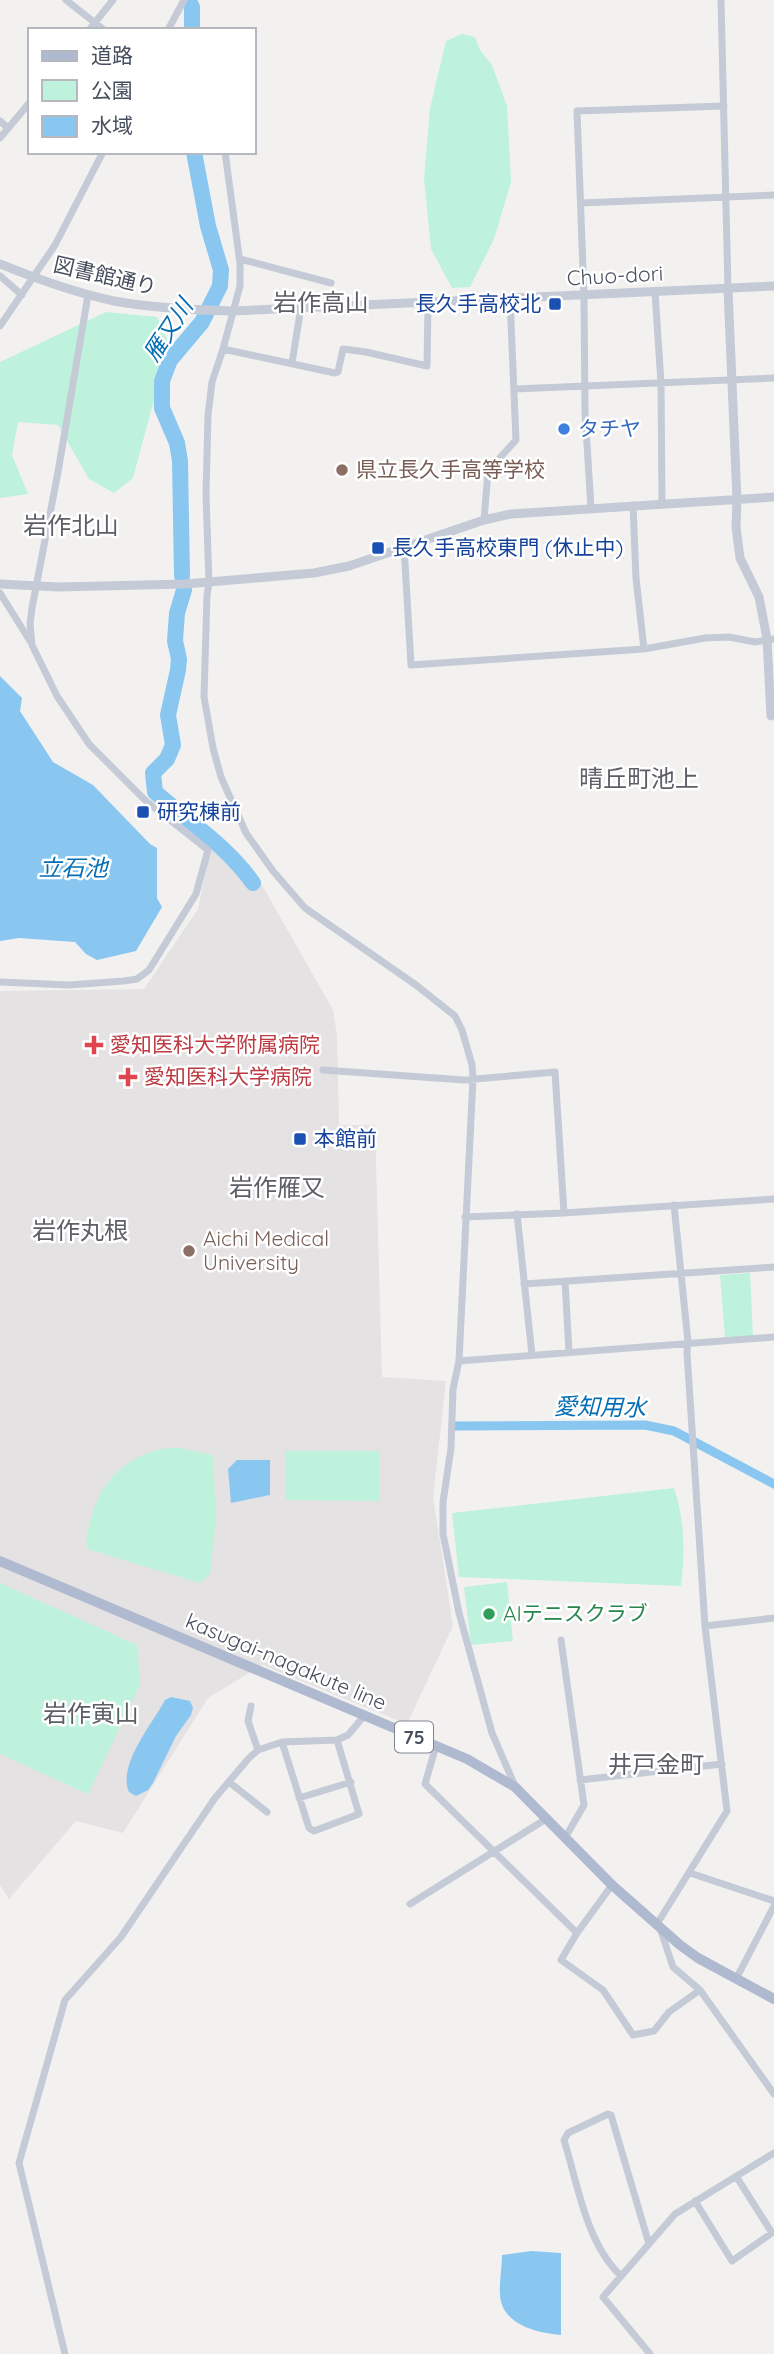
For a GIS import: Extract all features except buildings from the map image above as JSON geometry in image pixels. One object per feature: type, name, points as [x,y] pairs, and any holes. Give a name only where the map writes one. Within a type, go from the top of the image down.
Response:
[{"type":"main road","name":"kasugai-nagakute line","points":[[0,1561],[467,1759],[515,1787],[612,1885],[698,1958],[774,1999]]},
{"type":"street","points":[[65,0],[101,28]]},
{"type":"street","points":[[90,28],[113,0]]},
{"type":"street","points":[[169,28],[184,0]]},
{"type":"street","points":[[721,0],[736,527],[740,558],[759,597],[771,639],[771,716]]},
{"type":"street","points":[[0,138],[28,104]]},
{"type":"street","points":[[591,508],[584,386],[584,296],[577,111],[724,106]]},
{"type":"street","points":[[0,121],[8,128]]},
{"type":"street","points":[[0,326],[67,225],[102,154]]},
{"type":"street","points":[[225,154],[240,259],[240,286],[212,382],[208,415],[206,494],[209,583],[204,697],[213,748],[221,777],[246,833],[268,865],[304,908],[416,985],[455,1016],[462,1030],[473,1078],[458,1361],[453,1389],[451,1448],[443,1502],[443,1534],[459,1613],[492,1733],[515,1787]]},
{"type":"street","points":[[581,204],[774,195]]},
{"type":"street","points":[[240,259],[331,283]]},
{"type":"street","name":"図書館通り","points":[[0,264],[88,295],[128,303],[198,310],[233,312],[457,301]]},
{"type":"street","points":[[0,276],[22,295]]},
{"type":"street","name":"Chuo-dori","points":[[457,301],[774,286]]},
{"type":"street","points":[[656,292],[661,383],[662,504]]},
{"type":"street","points":[[32,645],[30,624],[35,586],[58,472],[88,295]]},
{"type":"street","points":[[484,520],[488,471],[516,440],[516,389],[510,299]]},
{"type":"street","points":[[223,349],[335,373],[338,372],[343,349],[428,366],[428,304]]},
{"type":"street","points":[[292,363],[301,307]]},
{"type":"street","points":[[516,389],[774,378]]},
{"type":"street","points":[[0,584],[35,586],[209,583],[314,573],[349,566],[484,520],[511,514],[774,497]]},
{"type":"street","points":[[633,505],[643,649]]},
{"type":"street","points":[[404,547],[411,665],[643,649],[705,638],[729,637],[755,642],[771,639]]},
{"type":"street","points":[[0,593],[32,645],[57,696],[89,744],[146,801],[208,850],[196,894],[149,970],[137,979],[69,985],[0,982]]},
{"type":"street","points":[[240,819],[249,816]]},
{"type":"street","points":[[323,1070],[464,1080],[555,1072],[564,1213]]},
{"type":"street","points":[[465,1217],[774,1199]]},
{"type":"street","points":[[674,1205],[688,1342],[705,1626],[727,1811],[659,1926],[673,1967],[700,1990],[774,2092]]},
{"type":"street","points":[[517,1214],[532,1355]]},
{"type":"street","points":[[524,1284],[774,1267]]},
{"type":"street","points":[[565,1281],[569,1352]]},
{"type":"street","points":[[458,1361],[774,1337]]},
{"type":"street","points":[[705,1626],[774,1618]]},
{"type":"street","points":[[561,1640],[584,1805],[565,1838]]},
{"type":"street","points":[[251,1706],[248,1721],[258,1750]]},
{"type":"street","points":[[65,2354],[19,2163],[65,2000],[121,1937],[215,1798],[258,1750],[282,1742],[337,1740],[348,1735],[364,1716]]},
{"type":"street","points":[[282,1742],[309,1828],[314,1831],[359,1814],[337,1740]]},
{"type":"street","points":[[436,1746],[425,1784],[577,1934]]},
{"type":"street","points":[[580,1780],[722,1764]]},
{"type":"street","points":[[229,1782],[267,1812]]},
{"type":"street","points":[[299,1798],[351,1782]]},
{"type":"street","points":[[410,1904],[546,1819]]},
{"type":"street","points":[[690,1873],[774,1901]]},
{"type":"street","points":[[612,1885],[561,1960],[603,1990],[634,2035],[654,2031],[669,2012],[700,1990]]},
{"type":"street","points":[[736,1979],[774,1906]]},
{"type":"street","points":[[621,2276],[610,2265],[590,2226],[564,2140],[568,2133],[608,2113],[611,2115],[649,2244]]},
{"type":"street","points":[[650,2354],[640,2351],[603,2297],[675,2214],[774,2152]]},
{"type":"street","points":[[695,2201],[732,2261],[772,2234],[736,2176]]},
{"type":"shaded area","name":"Aichi Medical University","points":[[214,832],[258,878],[333,1010],[337,1035],[339,1125],[375,1125],[382,1377],[446,1381],[433,1497],[453,1626],[407,1724],[262,1665],[208,1698],[123,1833],[76,1821],[9,1899],[0,1885],[0,991],[144,989],[198,909]]},
{"type":"green space","points":[[462,34],[475,37],[480,50],[492,65],[507,106],[511,182],[494,239],[470,287],[452,288],[431,249],[424,178],[430,108],[446,41]]},
{"type":"green space","points":[[106,312],[157,317],[169,344],[133,478],[114,493],[89,479],[58,425],[18,422],[12,455],[28,494],[0,498],[0,362]]},
{"type":"green space","points":[[750,1273],[753,1336],[725,1338],[720,1275]]},
{"type":"green space","points":[[168,1448],[213,1455],[216,1520],[210,1574],[200,1583],[87,1549],[87,1535],[93,1512],[104,1488],[112,1478],[142,1455]]},
{"type":"green space","points":[[285,1451],[379,1451],[379,1501],[285,1500]]},
{"type":"green space","points":[[674,1488],[683,1537],[681,1586],[459,1577],[452,1513]]},
{"type":"green space","name":"AIテニスクラブ","points":[[507,1582],[513,1641],[471,1645],[464,1587]]},
{"type":"green space","points":[[0,1583],[137,1645],[140,1685],[88,1794],[0,1754]]},
{"type":"water","name":"立石池","points":[[0,676],[22,698],[20,711],[53,762],[93,785],[157,848],[157,898],[162,907],[136,951],[97,960],[86,954],[75,942],[19,938],[0,941]]},
{"type":"water","points":[[237,1460],[270,1460],[270,1495],[231,1503],[228,1469]]},
{"type":"water","points":[[171,1697],[190,1701],[193,1708],[191,1715],[176,1736],[153,1783],[148,1790],[136,1796],[129,1792],[127,1782],[131,1760],[165,1700]]},
{"type":"water","points":[[531,2251],[561,2253],[561,2335],[522,2326],[507,2314],[502,2305],[502,2255]]},
{"type":"waterway","name":"雁又川","points":[[188,0],[192,7],[192,28]]},
{"type":"waterway","name":"雁又川","points":[[182,576],[180,461],[177,443],[162,408],[162,381],[170,360],[202,322],[220,286],[221,270],[208,226],[194,154]]},
{"type":"waterway","name":"雁又川","points":[[184,590],[177,613],[175,641],[179,659],[178,670],[168,715],[173,745],[167,759],[153,773],[155,792],[232,857],[253,883]]},
{"type":"waterway","name":"愛知用水","points":[[454,1426],[645,1425],[674,1431],[774,1484]]},
{"type":"place","name":"長久手高校北","points":[[555,304]]},
{"type":"place","name":"タチヤ","points":[[564,429]]},
{"type":"place","name":"県立長久手高等学校","points":[[342,470]]},
{"type":"place","name":"長久手高校東門 (休止中)","points":[[378,548]]},
{"type":"place","name":"研究棟前","points":[[143,812]]},
{"type":"place","name":"愛知医科大学附属病院","points":[[94,1045]]},
{"type":"place","name":"愛知医科大学病院","points":[[128,1077]]},
{"type":"place","name":"本館前","points":[[300,1139]]},
{"type":"place","name":"Aichi Medical University","points":[[189,1251]]},
{"type":"place","name":"AIテニスクラブ","points":[[489,1614]]},
{"type":"district","name":"岩作高山","points":[[321,303]]},
{"type":"district","name":"岩作北山","points":[[71,526]]},
{"type":"district","name":"晴丘町池上","points":[[639,779]]},
{"type":"district","name":"岩作雁又","points":[[277,1188]]},
{"type":"district","name":"岩作丸根","points":[[80,1231]]},
{"type":"district","name":"岩作寅山","points":[[91,1714]]},
{"type":"district","name":"井戸金町","points":[[656,1765]]}]
